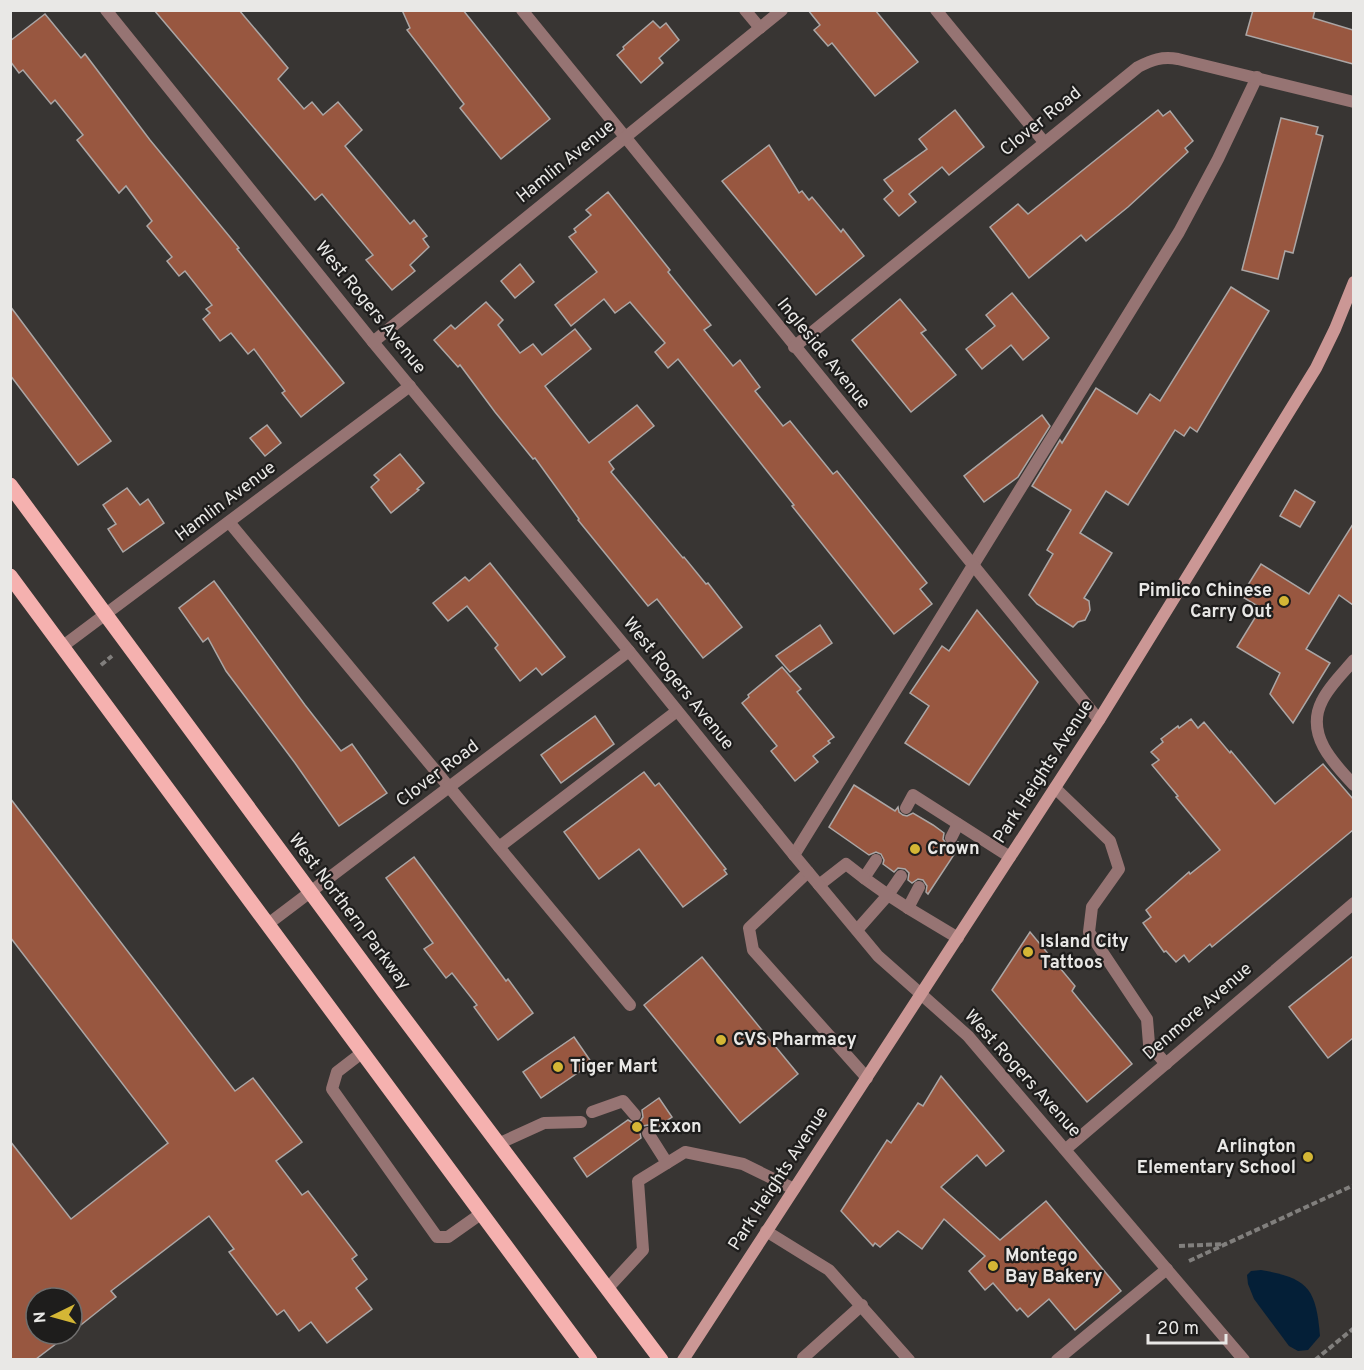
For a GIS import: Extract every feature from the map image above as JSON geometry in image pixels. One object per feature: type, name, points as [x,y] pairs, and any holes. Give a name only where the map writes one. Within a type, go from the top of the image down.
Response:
[{"type":"main road","name":"Park Heights Avenue","points":[[683,1359],[1099,720],[1316,368],[1335,329],[1353,282]]},
{"type":"main road","name":"West Northern Parkway","points":[[10,485],[310,892],[660,1359]]},
{"type":"main road","points":[[10,576],[590,1359]]},
{"type":"street","name":"West Rogers Avenue","points":[[106,10],[373,342],[878,956],[968,1036],[1244,1359]]},
{"type":"street","name":"Ingleside Avenue","points":[[522,10],[624,139],[1099,720]]},
{"type":"street","points":[[745,10],[760,28]]},
{"type":"street","name":"Hamlin Avenue","points":[[373,342],[782,10]]},
{"type":"street","points":[[936,10],[1044,142]]},
{"type":"street","name":"Clover Road","points":[[794,347],[1137,67],[1154,58],[1166,57],[1257,77],[1353,102]]},
{"type":"street","points":[[794,855],[1179,232],[1218,159],[1257,77]]},
{"type":"street","name":"Hamlin Avenue","points":[[63,646],[410,386]]},
{"type":"street","points":[[230,522],[630,1005]]},
{"type":"street","name":"Clover Road","points":[[268,924],[629,651]]},
{"type":"street","points":[[1353,660],[1320,703],[1317,723],[1325,751],[1353,785]]},
{"type":"street","points":[[499,847],[677,711]]},
{"type":"street","points":[[1055,788],[1110,841],[1119,869],[1092,907],[1089,932],[1147,1020],[1149,1044],[1166,1064]]},
{"type":"street","points":[[906,808],[913,795],[1010,857]]},
{"type":"street","points":[[933,825],[939,813]]},
{"type":"street","points":[[951,837],[958,824]]},
{"type":"street","points":[[864,878],[876,860]]},
{"type":"street","points":[[819,885],[846,864],[888,895],[958,938]]},
{"type":"street","points":[[808,872],[749,928],[753,950],[867,1078]]},
{"type":"street","points":[[857,930],[888,895],[901,876]]},
{"type":"street","points":[[908,908],[919,887]]},
{"type":"street","name":"Denmore Avenue","points":[[1066,1149],[1353,903]]},
{"type":"street","points":[[363,1052],[337,1072],[332,1089],[437,1237],[448,1237],[482,1213]]},
{"type":"street","points":[[592,1112],[623,1101],[635,1115]]},
{"type":"street","points":[[498,1144],[544,1123],[581,1122]]},
{"type":"street","points":[[648,1133],[667,1163]]},
{"type":"street","points":[[607,1289],[643,1250],[638,1181],[685,1152],[743,1164],[794,1189]]},
{"type":"street","points":[[766,1231],[828,1270],[909,1359]]},
{"type":"street","points":[[1057,1359],[1167,1269]]},
{"type":"street","points":[[803,1358],[862,1305]]},
{"type":"path","points":[[101,664],[113,656]]},
{"type":"path","points":[[1189,1261],[1353,1185]]},
{"type":"path","points":[[1179,1246],[1228,1243]]},
{"type":"path","points":[[1315,1359],[1353,1328]]},
{"type":"water","points":[[1251,1271],[1277,1273],[1299,1282],[1312,1296],[1320,1336],[1308,1350],[1298,1351],[1289,1346],[1254,1299],[1247,1275]]},
{"type":"building","points":[[154,10],[239,10],[288,68],[278,79],[304,109],[312,102],[323,115],[338,102],[362,130],[345,146],[410,224],[414,220],[427,236],[423,239],[429,247],[410,265],[415,271],[392,290],[366,260],[373,255],[322,194],[315,200]]},
{"type":"building","points":[[402,10],[463,10],[550,119],[501,159],[460,108],[464,104],[407,30],[410,28]]},
{"type":"building","points":[[808,10],[875,10],[918,62],[875,96],[832,43],[828,46],[814,30],[820,25]]},
{"type":"building","points":[[1253,10],[1315,10],[1313,18],[1353,30],[1353,64],[1246,35]]},
{"type":"building","points":[[45,14],[81,58],[85,54],[150,140],[239,248],[237,249],[344,383],[301,417],[282,393],[285,391],[254,349],[248,354],[231,333],[220,341],[203,319],[210,313],[206,309],[212,305],[185,271],[179,276],[167,261],[172,257],[147,226],[152,221],[126,186],[119,193],[77,140],[83,135],[55,100],[51,104],[23,70],[19,73],[10,61],[10,41]]},
{"type":"building","points":[[653,21],[660,28],[666,23],[679,40],[659,58],[663,63],[641,83],[617,55]]},
{"type":"building","points":[[955,110],[984,147],[949,175],[942,167],[909,194],[916,202],[899,216],[884,199],[893,191],[884,180],[927,149],[919,139]]},
{"type":"building","points":[[1158,110],[1163,116],[1170,111],[1193,141],[1185,148],[1188,152],[1128,207],[1086,241],[1081,235],[1029,278],[990,227],[1018,204],[1028,214]]},
{"type":"building","points":[[1281,118],[1318,127],[1316,134],[1323,136],[1293,253],[1285,251],[1278,279],[1242,270]]},
{"type":"building","points":[[769,145],[799,193],[802,191],[809,200],[812,197],[841,232],[843,229],[864,256],[816,295],[722,181]]},
{"type":"building","points":[[608,192],[711,325],[704,330],[733,366],[740,360],[760,387],[755,391],[783,426],[790,421],[833,474],[837,471],[927,583],[920,589],[932,604],[894,634],[678,359],[668,368],[655,352],[665,343],[630,302],[615,313],[604,299],[571,326],[555,305],[597,272],[569,237],[576,232],[574,229],[591,215],[586,210]]},
{"type":"building","points":[[520,264],[534,282],[515,298],[501,281]]},
{"type":"building","points":[[1231,287],[1269,311],[1197,432],[1190,427],[1184,436],[1175,430],[1128,505],[1106,491],[1080,533],[1112,553],[1084,598],[1089,601],[1090,610],[1085,620],[1073,627],[1037,604],[1029,595],[1053,554],[1047,550],[1071,510],[1032,486],[1096,388],[1137,414],[1150,394],[1160,401]]},
{"type":"building","points":[[1012,293],[1049,338],[1023,360],[1011,345],[982,369],[966,349],[995,326],[986,315]]},
{"type":"building","points":[[900,299],[926,330],[921,333],[956,375],[911,412],[852,340]]},
{"type":"building","points":[[486,302],[503,320],[498,325],[520,353],[533,344],[542,355],[575,329],[591,349],[545,386],[589,443],[637,405],[654,426],[609,462],[614,469],[611,472],[683,558],[706,584],[708,583],[742,627],[703,658],[657,599],[648,606],[578,520],[535,458],[533,459],[495,412],[460,365],[458,367],[434,340],[451,325],[455,329]]},
{"type":"building","points":[[10,306],[111,441],[78,465],[10,375]]},
{"type":"building","points":[[1042,415],[1050,426],[1018,477],[984,502],[964,476]]},
{"type":"building","points":[[267,425],[281,443],[265,456],[250,438]]},
{"type":"building","points":[[400,454],[424,483],[417,489],[419,490],[391,513],[371,487],[379,480],[374,475]]},
{"type":"building","points":[[127,488],[140,505],[148,499],[164,523],[123,552],[108,529],[116,524],[103,505]]},
{"type":"building","points":[[1295,490],[1315,502],[1300,527],[1280,516]]},
{"type":"building","points":[[1353,524],[1353,605],[1339,595],[1306,649],[1330,663],[1293,723],[1270,694],[1280,673],[1237,647],[1261,608],[1241,596],[1261,564],[1309,594]]},
{"type":"building","points":[[490,563],[565,657],[542,675],[536,668],[520,681],[495,648],[498,645],[467,606],[448,621],[433,603],[465,577],[469,581]]},
{"type":"building","points":[[214,581],[341,751],[352,744],[387,793],[339,826],[226,671],[208,638],[203,642],[179,608]]},
{"type":"building","points":[[977,610],[1038,682],[969,785],[905,743],[929,706],[910,693],[942,646],[949,651]]},
{"type":"building","points":[[820,625],[832,643],[790,672],[776,656]]},
{"type":"building","points":[[782,667],[801,689],[797,692],[834,737],[813,756],[818,762],[795,781],[771,751],[777,746],[742,703],[749,697],[748,695]]},
{"type":"building","points":[[595,716],[614,744],[561,783],[541,755]]},
{"type":"building","points":[[1191,719],[1198,728],[1204,722],[1275,804],[1323,764],[1353,799],[1353,830],[1212,947],[1210,944],[1189,962],[1184,955],[1176,962],[1166,951],[1164,952],[1143,923],[1151,917],[1146,910],[1189,872],[1190,874],[1220,850],[1152,765],[1159,760],[1151,752],[1163,742],[1161,739]]},
{"type":"building","points":[[644,772],[655,786],[659,783],[726,869],[724,870],[727,874],[683,907],[639,849],[599,879],[564,832]]},
{"type":"building","name":"Crown","points":[[854,785],[895,811],[898,807],[899,812],[903,815],[913,813],[933,825],[944,833],[943,839],[947,845],[952,846],[958,842],[961,844],[928,894],[923,880],[918,879],[912,883],[908,880],[909,873],[905,869],[898,868],[894,872],[883,864],[881,854],[876,852],[869,855],[829,827]]},
{"type":"building","points":[[10,798],[235,1091],[253,1078],[302,1142],[276,1161],[302,1195],[308,1191],[357,1255],[352,1259],[367,1279],[356,1288],[372,1309],[327,1343],[311,1322],[299,1331],[284,1310],[277,1315],[229,1252],[234,1249],[209,1216],[111,1291],[116,1297],[84,1322],[84,1286],[24,1286],[24,1346],[53,1346],[36,1359],[10,1359],[10,1141],[71,1219],[168,1143],[10,937]]},
{"type":"building","points":[[414,857],[506,981],[508,979],[533,1013],[498,1040],[474,1007],[477,1005],[452,973],[446,978],[424,949],[433,943],[386,878]]},
{"type":"building","points":[[1030,932],[1075,986],[1072,991],[1132,1064],[1087,1102],[992,990]]},
{"type":"building","points":[[1353,956],[1353,1038],[1328,1058],[1289,1007]]},
{"type":"building","name":"CVS Pharmacy","points":[[702,957],[798,1074],[740,1123],[644,1005]]},
{"type":"building","name":"Tiger Mart","points":[[574,1037],[592,1063],[541,1098],[523,1072]]},
{"type":"building","points":[[941,1076],[1004,1151],[986,1166],[977,1155],[941,1187],[1000,1240],[1046,1201],[1121,1291],[1075,1330],[1049,1299],[1028,1317],[1020,1308],[1017,1311],[993,1283],[985,1290],[969,1271],[985,1256],[944,1219],[922,1249],[898,1231],[880,1247],[875,1243],[873,1246],[841,1211],[887,1140],[891,1143],[918,1103],[923,1106]]},
{"type":"building","name":"Exxon","points":[[659,1098],[672,1117],[655,1129],[648,1125],[643,1126],[640,1133],[641,1138],[587,1177],[574,1158],[628,1120],[633,1123],[640,1122],[643,1117],[642,1110]]},
{"type":"place","name":"Pimlico Chinese Carry Out","points":[[1284,601]]},
{"type":"place","name":"Crown","points":[[915,849]]},
{"type":"place","name":"Island City Tattoos","points":[[1028,952]]},
{"type":"place","name":"CVS Pharmacy","points":[[721,1040]]},
{"type":"place","name":"Tiger Mart","points":[[558,1067]]},
{"type":"place","name":"Exxon","points":[[637,1127]]},
{"type":"place","name":"Arlington Elementary School","points":[[1308,1157]]},
{"type":"place","name":"Montego Bay Bakery","points":[[993,1266]]}]
